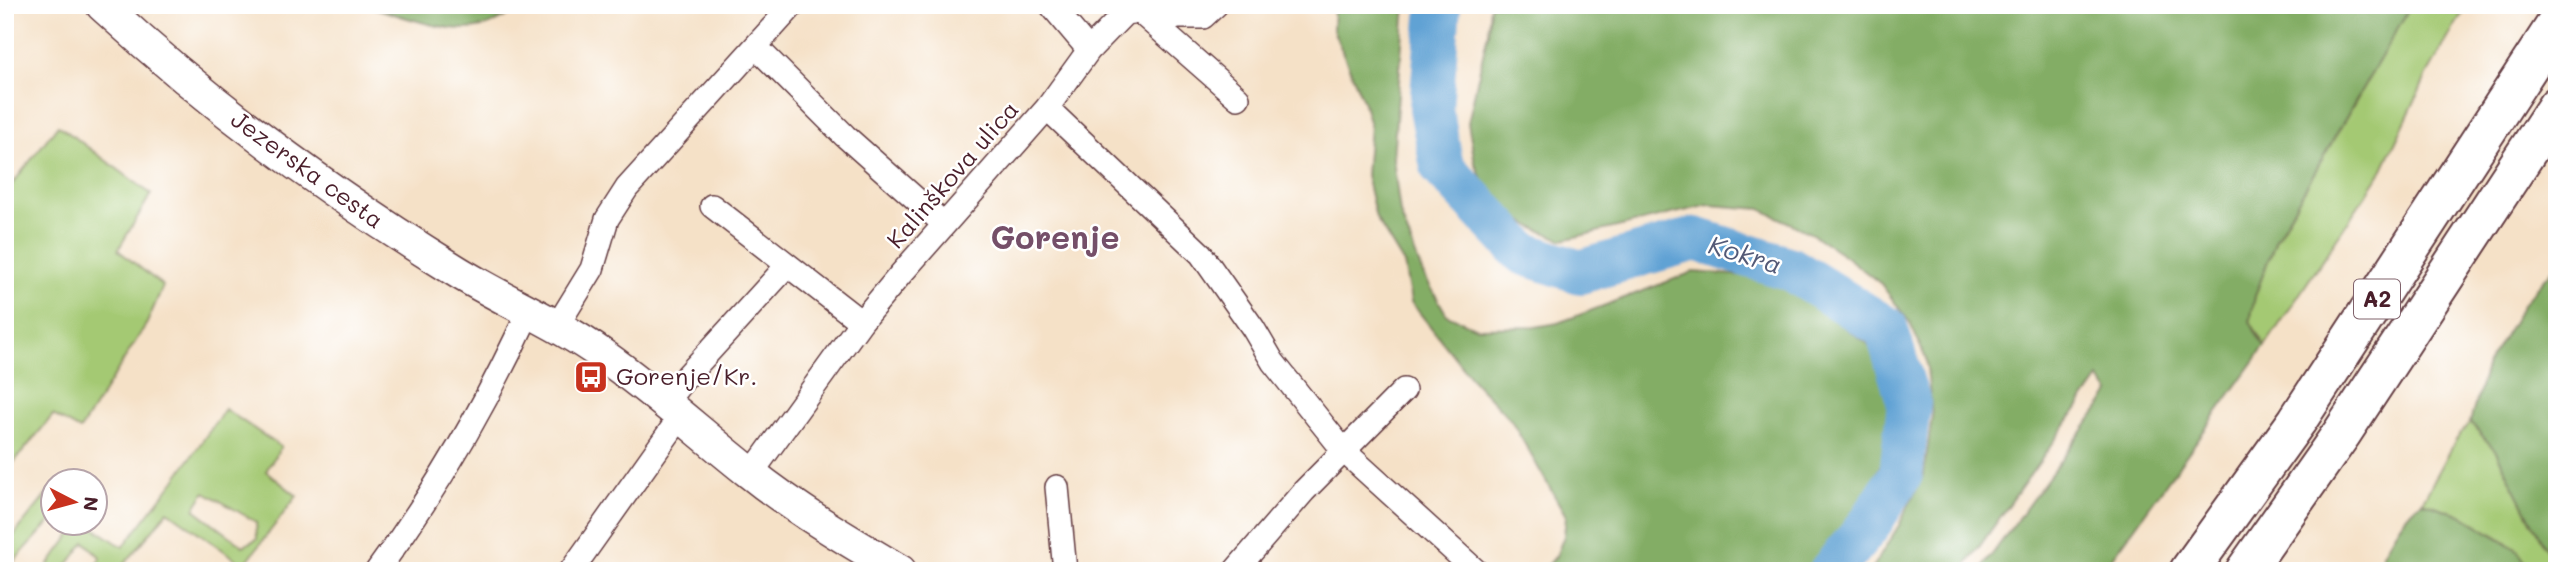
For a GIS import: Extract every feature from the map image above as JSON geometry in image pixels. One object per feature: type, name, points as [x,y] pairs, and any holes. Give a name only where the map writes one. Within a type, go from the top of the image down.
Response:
[{"type":"highway","name":"A2","points":[[2189,571],[2297,421],[2557,23]]},
{"type":"highway","name":"A2","points":[[2245,571],[2342,433],[2557,106]]},
{"type":"street","name":"Jezerska cesta","points":[[102,5],[155,54],[287,158],[363,212],[456,271],[557,326],[604,356],[751,474],[896,570]]},
{"type":"street","points":[[557,326],[592,269],[607,219],[626,188],[793,5]]},
{"type":"street","points":[[1051,5],[1089,50]]},
{"type":"street","points":[[1153,23],[1178,17],[1203,17],[1216,5]]},
{"type":"street","points":[[1047,108],[1089,50],[1125,13],[1139,11],[1238,98]]},
{"type":"street","points":[[756,47],[845,136],[944,224]]},
{"type":"street","name":"Kalinškova ulica","points":[[751,474],[861,322],[1047,108],[1200,254],[1253,328],[1273,362],[1345,451],[1465,567]]},
{"type":"street","points":[[712,206],[861,322]]},
{"type":"street","points":[[570,571],[673,410],[685,378],[787,266]]},
{"type":"street","points":[[377,571],[405,533],[497,379],[529,311]]},
{"type":"street","points":[[1235,571],[1304,491],[1404,390]]},
{"type":"street","points":[[1057,487],[1065,571]]},
{"type":"green space","points":[[365,5],[526,5],[494,23],[469,29],[455,29],[424,23]]},
{"type":"green space","points":[[1334,5],[1405,5],[1393,158],[1400,213],[1422,272],[1447,315],[1477,328],[1535,327],[1558,323],[1693,272],[1765,277],[1784,285],[1867,343],[1888,373],[1891,428],[1884,458],[1871,485],[1820,571],[1543,571],[1556,556],[1564,536],[1566,516],[1511,420],[1471,378],[1411,302],[1404,264],[1376,218],[1366,175],[1370,126],[1363,100],[1333,30]]},
{"type":"green space","points":[[1490,5],[2411,5],[2276,239],[2255,296],[2250,321],[2265,346],[2103,571],[1980,571],[2110,393],[2099,378],[1962,571],[1871,571],[1899,525],[1924,474],[1932,416],[1926,359],[1910,323],[1881,284],[1844,255],[1812,234],[1761,209],[1709,205],[1563,240],[1534,228],[1492,202],[1475,163],[1468,123],[1488,32]]},
{"type":"green space","points":[[2411,5],[2467,5],[2427,75],[2383,169],[2265,346],[2250,321],[2255,296],[2276,239]]},
{"type":"green space","points":[[58,125],[151,194],[118,250],[163,286],[147,323],[80,430],[53,415],[5,473],[5,184],[10,187]]},
{"type":"green space","points":[[2557,265],[2557,549],[2546,550],[2496,451],[2470,422],[2487,364],[2526,300]]},
{"type":"green space","points":[[225,409],[281,447],[266,471],[297,496],[244,565],[168,511],[119,571],[93,571],[101,558],[85,542],[63,571],[44,571],[69,538],[108,537],[123,547]],"holes":[[[205,492],[256,522],[257,539],[243,546],[194,509]]]},
{"type":"green space","points":[[2470,422],[2496,451],[2546,550],[2557,549],[2557,571],[2532,571],[2515,547],[2459,514],[2422,502],[2456,440]]},
{"type":"green space","points":[[2422,502],[2459,514],[2515,548],[2532,571],[2374,571],[2401,523]]},
{"type":"green space","points":[[38,505],[38,535],[5,571],[5,546]]},
{"type":"waterway","name":"Kokra","points":[[1439,5],[1431,108],[1442,167],[1523,253],[1580,272],[1695,239],[1791,269],[1886,328],[1909,403],[1901,474],[1867,528],[1831,571]]},
{"type":"place","name":"Gorenje/Kr.","points":[[591,377]]},
{"type":"district","name":"Gorenje","points":[[1055,238]]}]
